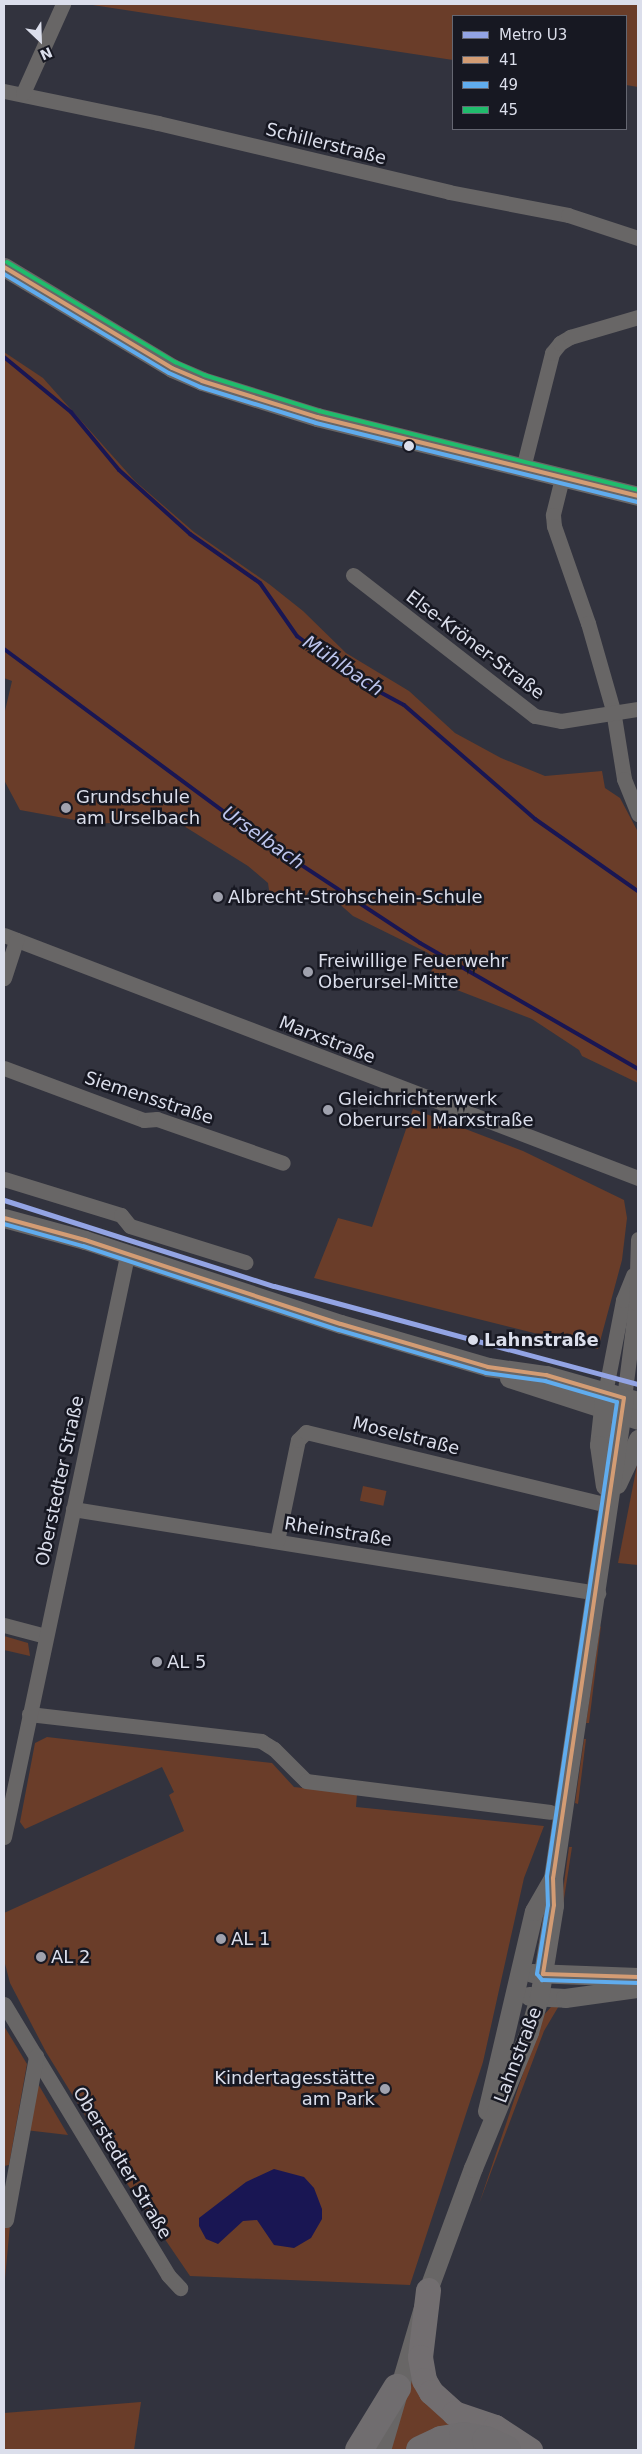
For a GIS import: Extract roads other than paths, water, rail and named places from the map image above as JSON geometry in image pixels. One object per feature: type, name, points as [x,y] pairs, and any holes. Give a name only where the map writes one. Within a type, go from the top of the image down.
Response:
[{"type":"highway","points":[[428,2290],[420,2357],[424,2380],[431,2392],[454,2413],[495,2427],[530,2450]]},
{"type":"highway","points":[[360,2450],[397,2388]]},
{"type":"highway","points":[[420,2450],[442,2440],[463,2436],[486,2440],[507,2450]]},
{"type":"street","points":[[23,93],[63,4]]},
{"type":"street","name":"Schillerstraße","points":[[4,91],[23,93],[249,144],[284,156],[568,215],[638,238]]},
{"type":"street","points":[[4,267],[172,368],[202,381],[317,417],[638,496]]},
{"type":"street","points":[[523,468],[556,348],[570,337],[638,317]]},
{"type":"street","points":[[562,478],[553,515],[554,526],[588,623],[613,710],[624,778],[638,814]]},
{"type":"street","name":"Else-Kröner-Straße","points":[[353,575],[536,716],[561,721],[613,710],[638,709]]},
{"type":"street","points":[[4,978],[10,938]]},
{"type":"street","name":"Marxstraße","points":[[10,938],[638,1178]]},
{"type":"street","name":"Siemensstraße","points":[[4,1068],[144,1120],[156,1119],[283,1163]]},
{"type":"street","points":[[4,1179],[122,1215],[130,1226],[245,1262]]},
{"type":"street","points":[[4,1218],[85,1240],[127,1256],[488,1367],[546,1375],[604,1401]]},
{"type":"street","points":[[488,1367],[512,1380],[631,1409],[636,1303],[635,1267],[638,1239]]},
{"type":"street","name":"Oberstedter Straße","points":[[4,1837],[127,1256]]},
{"type":"street","points":[[604,1401],[623,1300],[635,1267]]},
{"type":"street","name":"Lahnstraße","points":[[604,1401],[599,1445],[608,1505]]},
{"type":"street","name":"Lahnstraße","points":[[381,2450],[397,2388],[428,2290],[473,2168],[529,2032],[539,1998],[554,1905],[553,1878],[598,1594],[608,1505],[631,1409]]},
{"type":"street","name":"Moselstraße","points":[[277,1541],[298,1440],[306,1432],[608,1505]]},
{"type":"street","name":"Lahnstraße","points":[[608,1505],[638,1440]]},
{"type":"street","name":"Rheinstraße","points":[[73,1508],[598,1594]]},
{"type":"street","points":[[4,1625],[46,1636]]},
{"type":"street","points":[[29,1714],[261,1741],[274,1749],[306,1781],[550,1812]]},
{"type":"street","name":"Lahnstraße","points":[[473,2168],[534,1911],[553,1878]]},
{"type":"street","points":[[521,1971],[543,1974],[638,1977]]},
{"type":"street","points":[[515,1993],[539,1998],[638,1988]]},
{"type":"street","name":"Oberstedter Straße","points":[[4,2004],[168,2275],[180,2288]]},
{"type":"street","points":[[6,2220],[36,2056]]},
{"type":"waterway","name":"Mühlbach","points":[[4,357],[71,412],[119,470],[190,534],[260,583],[297,636],[352,677],[404,705],[535,819],[638,891]]},
{"type":"waterway","name":"Urselbach","points":[[4,649],[251,832],[420,943],[638,1069]]},
{"type":"metro line","name":"U3","points":[[4,1200],[274,1286],[638,1384]]},
{"type":"place","name":"Grundschule am Urselbach","points":[[66,808]]},
{"type":"place","name":"Albrecht-Strohschein-Schule","points":[[218,897]]},
{"type":"place","name":"Freiwillige Feuerwehr Oberursel-Mitte","points":[[308,972]]},
{"type":"place","name":"Gleichrichterwerk Oberursel Marxstraße","points":[[328,1110]]},
{"type":"place","name":"Lahnstraße","points":[[473,1340]]},
{"type":"place","name":"AL 5","points":[[157,1662]]},
{"type":"place","name":"AL 1","points":[[221,1939]]},
{"type":"place","name":"AL 2","points":[[41,1957]]},
{"type":"place","name":"Kindertagesstätte am Park","points":[[385,2089]]}]
